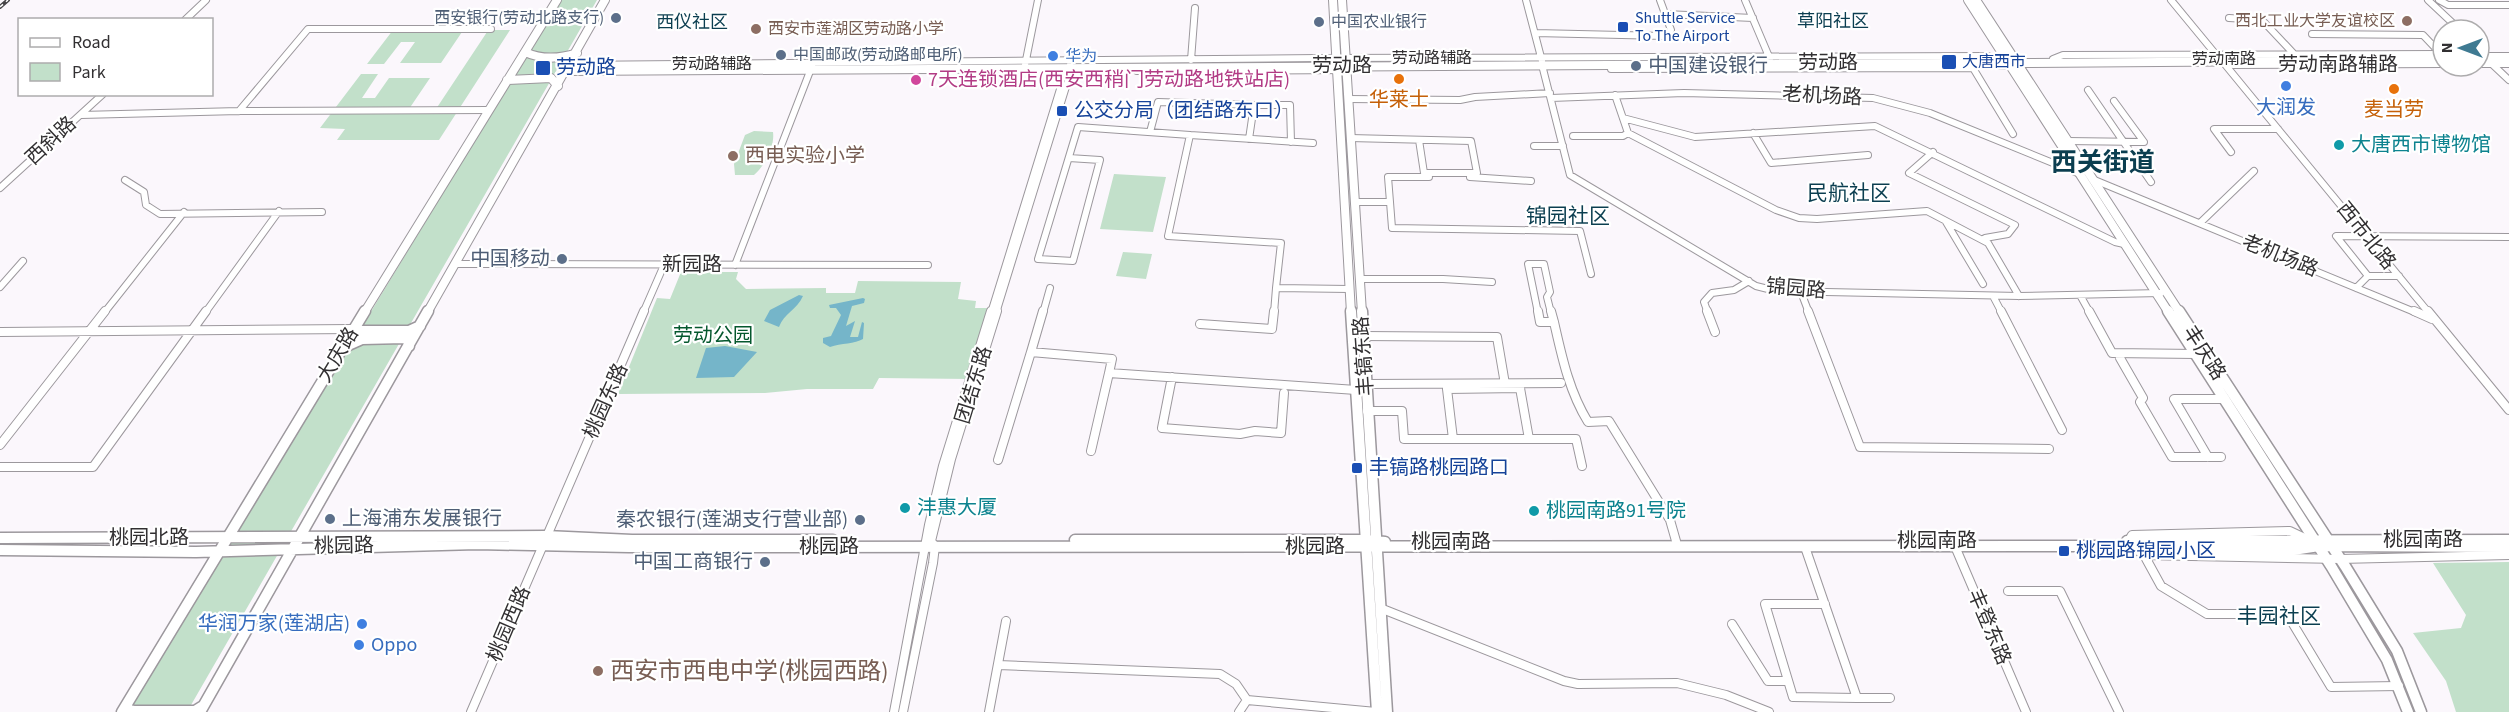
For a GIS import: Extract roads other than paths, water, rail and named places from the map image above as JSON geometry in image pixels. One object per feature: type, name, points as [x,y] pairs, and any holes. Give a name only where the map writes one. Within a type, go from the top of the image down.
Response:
[{"type":"main road","name":"大庆路","points":[[125,709],[343,347],[557,0]]},
{"type":"main road","points":[[125,709],[128,711],[195,711],[202,709],[568,69],[605,0]]},
{"type":"main road","name":"丰镐东路","points":[[1333,0],[1340,64],[1349,289],[1356,390],[1371,545],[1380,608],[1387,712]]},
{"type":"main road","name":"丰镐东路","points":[[1342,0],[1340,64],[1348,99],[1366,384],[1377,712]]},
{"type":"main road","name":"丰庆路","points":[[1968,0],[2092,179],[2161,293],[2319,542],[2382,650],[2408,712]]},
{"type":"main road","name":"丰庆路","points":[[1976,0],[2124,244],[2161,293],[2196,354],[2319,542],[2340,559],[2397,651],[2421,712]]},
{"type":"main road","points":[[525,52],[534,57],[565,58],[577,52]]},
{"type":"main road","name":"劳动南路","points":[[2012,62],[2053,59],[2221,60],[2295,56],[2431,58]]},
{"type":"main road","name":"劳动南路","points":[[2012,62],[2431,58]]},
{"type":"main road","points":[[2491,58],[2509,59]]},
{"type":"main road","name":"劳动路","points":[[568,69],[1771,61],[2012,62]]},
{"type":"main road","name":"劳动路","points":[[1771,61],[1958,63],[1977,66],[2012,62]]},
{"type":"main road","points":[[507,80],[551,78],[558,86]]},
{"type":"main road","points":[[355,328],[360,332],[409,331],[421,326]]},
{"type":"main road","points":[[343,347],[362,339],[394,338],[408,339],[409,346]]},
{"type":"main road","name":"桃园北路","points":[[0,537],[228,538],[296,542]]},
{"type":"main road","name":"桃园路","points":[[296,542],[544,539],[641,547],[930,544],[1371,545]]},
{"type":"main road","name":"桃园南路","points":[[1371,545],[1676,541],[2130,544],[2142,549],[2293,550],[2319,542],[2509,540]]},
{"type":"main road","name":"桃园北路","points":[[3,551],[221,551],[296,542]]},
{"type":"main road","name":"桃园南路","points":[[2319,542],[2509,547]]},
{"type":"main road","name":"桃园南路","points":[[1371,545],[1805,547],[1954,544]]},
{"type":"street","points":[[187,18],[206,0]]},
{"type":"street","points":[[1025,67],[1038,0]]},
{"type":"street","name":"锦园路","points":[[1526,0],[1570,175],[1749,282],[1776,291],[1801,292],[1993,296],[2161,293]]},
{"type":"street","points":[[1535,33],[1665,36],[1671,30],[1660,0]]},
{"type":"street","points":[[1745,0],[1771,61]]},
{"type":"street","name":"西市北路","points":[[2171,0],[2509,410]]},
{"type":"street","points":[[2428,0],[2447,18]]},
{"type":"street","points":[[2439,0],[2448,5],[2509,5]]},
{"type":"street","points":[[1191,60],[1196,8]]},
{"type":"street","points":[[1665,14],[1753,18]]},
{"type":"street","points":[[2229,18],[2262,20],[2295,56]]},
{"type":"street","points":[[239,111],[308,29],[490,29]]},
{"type":"street","points":[[2312,34],[2422,35],[2431,45]]},
{"type":"street","points":[[1070,66],[1191,60],[1340,64]]},
{"type":"street","points":[[1542,64],[1977,66],[2013,134]]},
{"type":"street","points":[[2491,65],[2509,80]]},
{"type":"street","name":"团结东路","points":[[903,712],[930,544],[951,459],[1059,110],[1070,66]]},
{"type":"street","points":[[735,265],[811,68]]},
{"type":"street","points":[[2088,90],[2151,182]]},
{"type":"street","name":"老机场路","points":[[1348,99],[1460,100],[1474,97],[1550,95],[1752,93],[1873,98],[1930,113],[2080,174]]},
{"type":"street","points":[[1615,95],[1628,133],[1760,204],[1799,218],[1927,211],[1988,243]]},
{"type":"street","name":"西斜路","points":[[0,188],[101,96]]},
{"type":"street","points":[[2067,141],[2145,142],[2114,100]]},
{"type":"street","points":[[1150,132],[1158,102],[1290,105],[1291,142]]},
{"type":"street","points":[[1249,139],[1254,105]]},
{"type":"street","points":[[81,115],[239,111],[489,110]]},
{"type":"street","points":[[1623,118],[1695,137],[1875,126],[1933,152],[2115,242],[2124,244]]},
{"type":"street","points":[[1068,158],[1100,160],[1073,261],[1038,259],[1077,127],[1313,143]]},
{"type":"street","points":[[2231,152],[2214,129],[2278,129]]},
{"type":"street","points":[[1573,136],[1623,136],[1628,133]]},
{"type":"street","points":[[1753,133],[1771,163],[1868,155]]},
{"type":"street","points":[[1190,135],[1168,236],[1281,243],[1272,329],[1200,324]]},
{"type":"street","points":[[1350,138],[1471,141],[1477,173],[1424,173],[1419,140]]},
{"type":"street","points":[[1534,146],[1563,146]]},
{"type":"street","points":[[1933,152],[1909,173],[2015,225],[2008,234],[1985,238],[2019,296]]},
{"type":"street","points":[[2200,224],[2254,171]]},
{"type":"street","points":[[1532,180],[1388,177],[1392,228],[1580,231],[1590,274]]},
{"type":"street","name":"老机场路","points":[[2092,179],[2434,320]]},
{"type":"street","points":[[125,180],[144,192],[146,205],[160,214],[322,212]]},
{"type":"street","points":[[1354,202],[1390,202]]},
{"type":"street","points":[[0,467],[93,467],[279,211]]},
{"type":"street","points":[[0,445],[184,212]]},
{"type":"street","points":[[1946,221],[1983,284]]},
{"type":"street","points":[[2368,276],[2336,236],[2509,237]]},
{"type":"street","points":[[0,287],[23,261]]},
{"type":"street","name":"新园路","points":[[456,264],[928,264]]},
{"type":"street","points":[[1554,322],[1540,322],[1528,264],[1544,264],[1550,292],[1547,297],[1554,322],[1569,387],[1578,407],[1588,422],[1608,422],[1670,520],[1676,541]]},
{"type":"street","name":"桃园东路","points":[[544,539],[664,265]]},
{"type":"street","points":[[2356,288],[2368,276],[2399,276]]},
{"type":"street","points":[[1359,279],[1443,279],[1492,282]]},
{"type":"street","points":[[1715,332],[1704,302],[1712,293],[1734,290],[1749,282]]},
{"type":"street","points":[[998,460],[1050,288]]},
{"type":"street","points":[[1276,288],[1349,289]]},
{"type":"street","points":[[1801,292],[1860,447],[2049,448]]},
{"type":"street","points":[[2080,295],[2112,353],[2196,354]]},
{"type":"street","points":[[1993,296],[2062,430]]},
{"type":"street","points":[[0,332],[355,328]]},
{"type":"street","points":[[1363,336],[1497,337],[1505,384]]},
{"type":"street","points":[[1031,352],[1112,358],[1090,451]]},
{"type":"street","points":[[2120,358],[2143,398],[2140,402],[2172,457],[2221,457]]},
{"type":"street","points":[[1109,373],[1356,390]]},
{"type":"street","points":[[1172,377],[1161,429],[1240,434],[1256,431],[1281,433],[1284,393]]},
{"type":"street","points":[[1366,384],[1561,383]]},
{"type":"street","points":[[1453,439],[1447,389],[1520,388],[1529,439]]},
{"type":"street","points":[[2208,457],[2174,399],[2225,399]]},
{"type":"street","points":[[1367,411],[1402,411],[1404,439],[1576,439],[1582,466]]},
{"type":"street","points":[[2319,542],[2290,531],[2132,535],[2130,544],[2144,555],[2161,586],[2207,614],[2287,614],[2331,687],[2399,686]]},
{"type":"street","name":"桃园西路","points":[[471,712],[544,539]]},
{"type":"street","points":[[894,712],[930,544]]},
{"type":"street","name":"丰登东路","points":[[1954,544],[2026,712]]},
{"type":"street","points":[[1805,547],[1857,698]]},
{"type":"street","points":[[2144,555],[2340,559],[2509,555]]},
{"type":"street","points":[[2008,591],[2060,591],[2119,712]]},
{"type":"street","points":[[1825,604],[1765,604],[1792,697],[1890,698]]},
{"type":"street","points":[[1380,608],[1564,681],[1578,684],[1677,683],[1726,695],[1769,712]]},
{"type":"street","points":[[989,712],[1006,621]]},
{"type":"street","points":[[1732,624],[1768,681],[1788,681]]},
{"type":"street","points":[[998,665],[1220,674],[1231,677],[1247,700]]},
{"type":"street","points":[[1247,700],[1377,712]]},
{"type":"street","points":[[1239,712],[1247,700]]},
{"type":"water","points":[[799,295],[803,296],[779,327],[764,321],[770,310]]},
{"type":"water","points":[[863,298],[864,303],[852,306],[846,326],[855,321],[850,337],[858,337],[862,322],[864,323],[863,339],[830,347],[823,343],[823,338],[831,336],[841,315],[836,308],[830,308],[829,305]]},
{"type":"water","points":[[725,346],[757,352],[734,377],[696,378],[706,348]]},
{"type":"railway","points":[[0,7],[8,0]]},
{"type":"place","name":"西安银行(劳动北路支行)","points":[[616,18]]},
{"type":"place","name":"西北工业大学友谊校区","points":[[2407,21]]},
{"type":"place","name":"中国农业银行","points":[[1319,22]]},
{"type":"place","name":"Shuttle Service To The Airport","points":[[1623,27]]},
{"type":"place","name":"西安市莲湖区劳动路小学","points":[[756,29]]},
{"type":"place","name":"中国邮政(劳动路邮电所)","points":[[781,55]]},
{"type":"place","name":"华为","points":[[1053,56]]},
{"type":"place","name":"大唐西市","points":[[1949,62]]},
{"type":"place","name":"中国建设银行","points":[[1636,66]]},
{"type":"place","name":"劳动路","points":[[543,68]]},
{"type":"place","name":"华莱士","points":[[1399,79]]},
{"type":"place","name":"7天连锁酒店(西安西稍门劳动路地铁站店)","points":[[916,80]]},
{"type":"place","name":"大润发","points":[[2286,86]]},
{"type":"place","name":"麦当劳","points":[[2394,89]]},
{"type":"place","name":"公交分局（团结路东口）","points":[[1062,111]]},
{"type":"place","name":"大唐西市博物馆","points":[[2339,145]]},
{"type":"place","name":"西电实验小学","points":[[733,156]]},
{"type":"place","name":"中国移动","points":[[562,259]]},
{"type":"place","name":"丰镐路桃园路口","points":[[1357,468]]},
{"type":"place","name":"沣惠大厦","points":[[905,508]]},
{"type":"place","name":"桃园南路91号院","points":[[1534,511]]},
{"type":"place","name":"上海浦东发展银行","points":[[330,519]]},
{"type":"place","name":"秦农银行(莲湖支行营业部)","points":[[860,520]]},
{"type":"place","name":"桃园路锦园小区","points":[[2064,551]]},
{"type":"place","name":"中国工商银行","points":[[765,562]]},
{"type":"place","name":"华润万家(莲湖店)","points":[[362,624]]},
{"type":"place","name":"Oppo","points":[[359,645]]},
{"type":"place","name":"西安市西电中学(桃园西路)","points":[[598,671]]},
{"type":"district","name":"草阳社区","points":[[1833,21]]},
{"type":"district","name":"西仪社区","points":[[692,22]]},
{"type":"district","name":"西关街道","points":[[2103,162]]},
{"type":"district","name":"民航社区","points":[[1849,193]]},
{"type":"district","name":"锦园社区","points":[[1568,216]]},
{"type":"district","name":"丰园社区","points":[[2279,616]]},
{"type":"park label","name":"劳动公园","points":[[713,336]]}]
